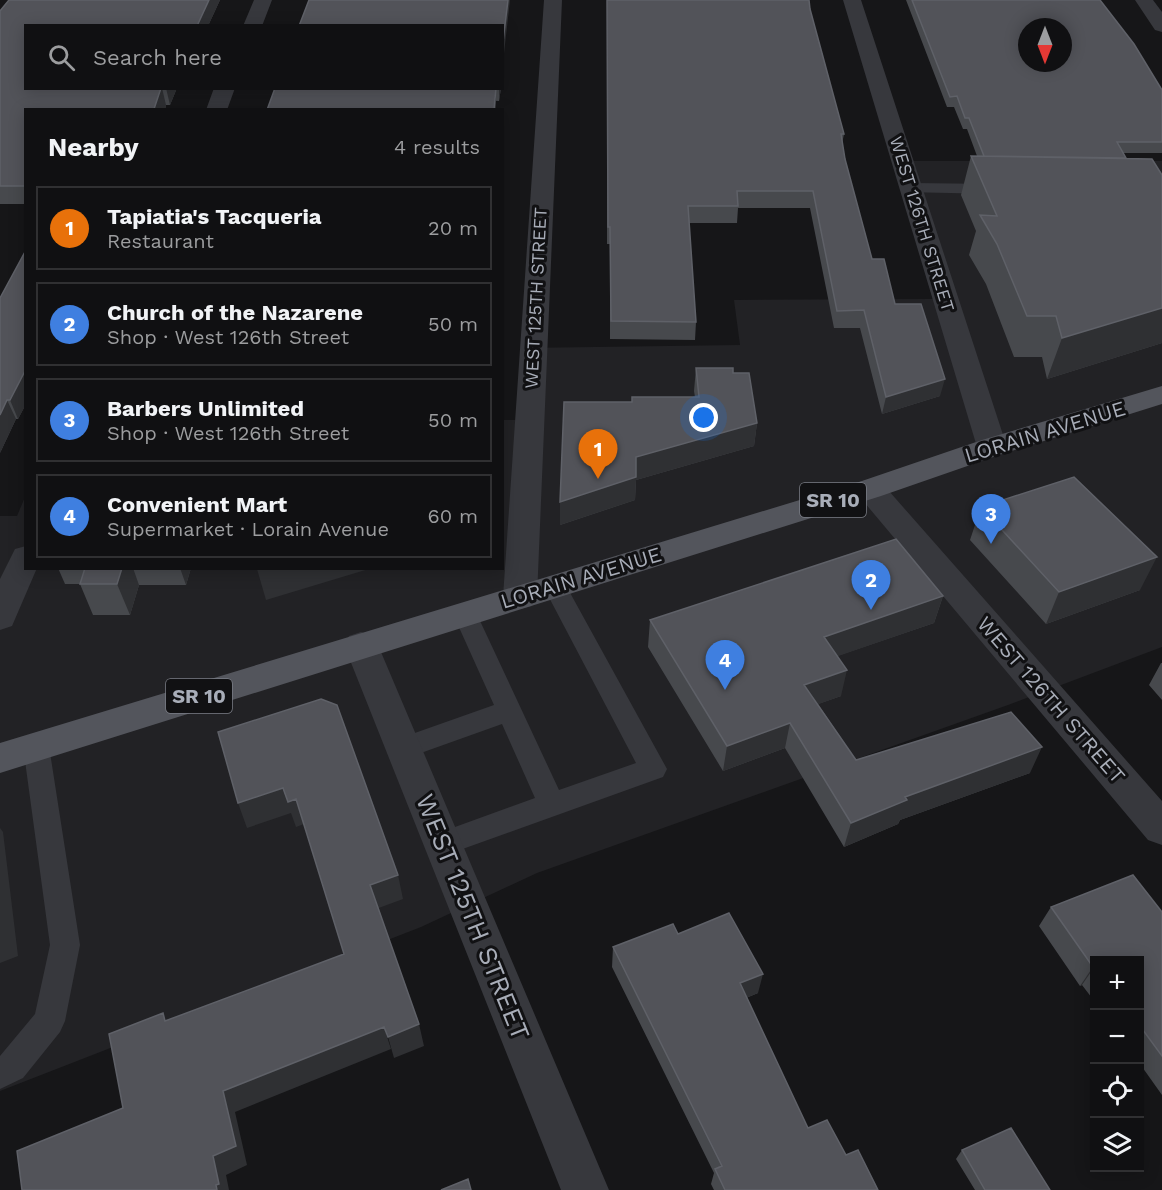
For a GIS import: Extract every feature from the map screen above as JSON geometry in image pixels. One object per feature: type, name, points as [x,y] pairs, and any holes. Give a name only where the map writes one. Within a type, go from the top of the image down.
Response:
[{"type":"main road","name":"LORAIN AVENUE","points":[[0,758],[870,489],[992,447],[1162,395]]},
{"type":"street","points":[[253,24],[263,0]]},
{"type":"street","name":"WEST 125TH STREET","points":[[520,597],[553,0]]},
{"type":"street","name":"WEST 126TH STREET","points":[[852,0],[992,447]]},
{"type":"street","points":[[1144,0],[1162,26]]},
{"type":"street","points":[[217,108],[224,90]]},
{"type":"street","name":"WEST 126TH STREET","points":[[870,489],[1162,828]]},
{"type":"street","points":[[0,616],[24,562]]},
{"type":"street","name":"WEST 125TH STREET","points":[[361,645],[585,1190]]},
{"type":"lane","points":[[911,188],[1013,190]]},
{"type":"lane","points":[[443,844],[653,769],[555,586]]},
{"type":"lane","points":[[465,614],[552,804]]},
{"type":"lane","points":[[404,748],[508,711]]},
{"type":"lane","points":[[0,1073],[12,1067],[49,1021],[65,945],[36,747]]},
{"type":"shaded area","points":[[892,161],[1162,161],[1162,647],[1008,705],[537,873],[421,927],[0,1091],[0,516],[17,516],[24,499],[24,570],[504,570],[504,420],[520,420],[523,348],[740,345],[734,300],[933,299]]},
{"type":"building","points":[[9,0],[209,0],[198,24],[24,24],[24,90],[160,90],[154,108],[24,108],[24,186],[0,186],[0,11]]},
{"type":"building","points":[[309,0],[508,0],[504,33],[504,24],[300,24]]},
{"type":"building","points":[[607,0],[809,0],[844,134],[841,134],[845,159],[872,259],[884,259],[895,304],[921,304],[945,379],[886,397],[864,310],[837,311],[813,191],[737,191],[738,206],[688,206],[696,322],[611,321],[610,227],[608,227]]},
{"type":"building","points":[[912,0],[1100,0],[1134,44],[1162,90],[1162,142],[1117,142],[1126,158],[984,156],[969,118],[965,118],[957,96],[950,97]]},
{"type":"building","points":[[274,90],[496,90],[494,108],[268,108]]},
{"type":"building","points":[[971,156],[1152,159],[1162,175],[1162,308],[1062,338],[1056,316],[1027,316],[997,244],[980,215],[997,216]]},
{"type":"building","points":[[24,254],[24,373],[0,415],[0,298]]},
{"type":"building","points":[[696,368],[733,368],[733,373],[749,373],[757,423],[636,457],[636,477],[560,502],[564,402],[632,402],[632,397],[699,397]]},
{"type":"building","points":[[1074,477],[1157,557],[1059,592],[981,507]]},
{"type":"building","points":[[896,539],[943,596],[824,637],[847,670],[804,685],[856,760],[1011,712],[1042,747],[905,797],[907,800],[851,823],[790,723],[727,746],[650,620]]},
{"type":"building","points":[[84,570],[121,570],[117,584],[80,584]]},
{"type":"building","points":[[321,699],[337,705],[398,875],[370,885],[419,1024],[388,1037],[384,1027],[223,1091],[236,1146],[213,1156],[219,1184],[216,1185],[217,1190],[22,1190],[17,1151],[123,1108],[109,1034],[163,1013],[165,1021],[344,954],[296,799],[288,802],[283,788],[238,803],[218,732]]},
{"type":"building","points":[[1133,875],[1162,912],[1162,1056],[1144,1031],[1144,956],[1090,956],[1090,963],[1051,907]]},
{"type":"building","points":[[729,913],[763,974],[740,983],[808,1128],[827,1120],[846,1155],[858,1150],[878,1190],[725,1190],[715,1169],[722,1166],[613,947],[673,924],[678,934]]},
{"type":"building","points":[[1011,1128],[1050,1190],[985,1190],[962,1150]]},
{"type":"building","points":[[468,1179],[471,1190],[441,1190]]},
{"type":"place","name":"Tapiatia's Tacqueria","points":[[598,479]]},
{"type":"place","name":"Barbers Unlimited","points":[[991,544]]},
{"type":"place","name":"Church of the Nazarene","points":[[871,610]]},
{"type":"place","name":"Convenient Mart","points":[[725,690]]}]
